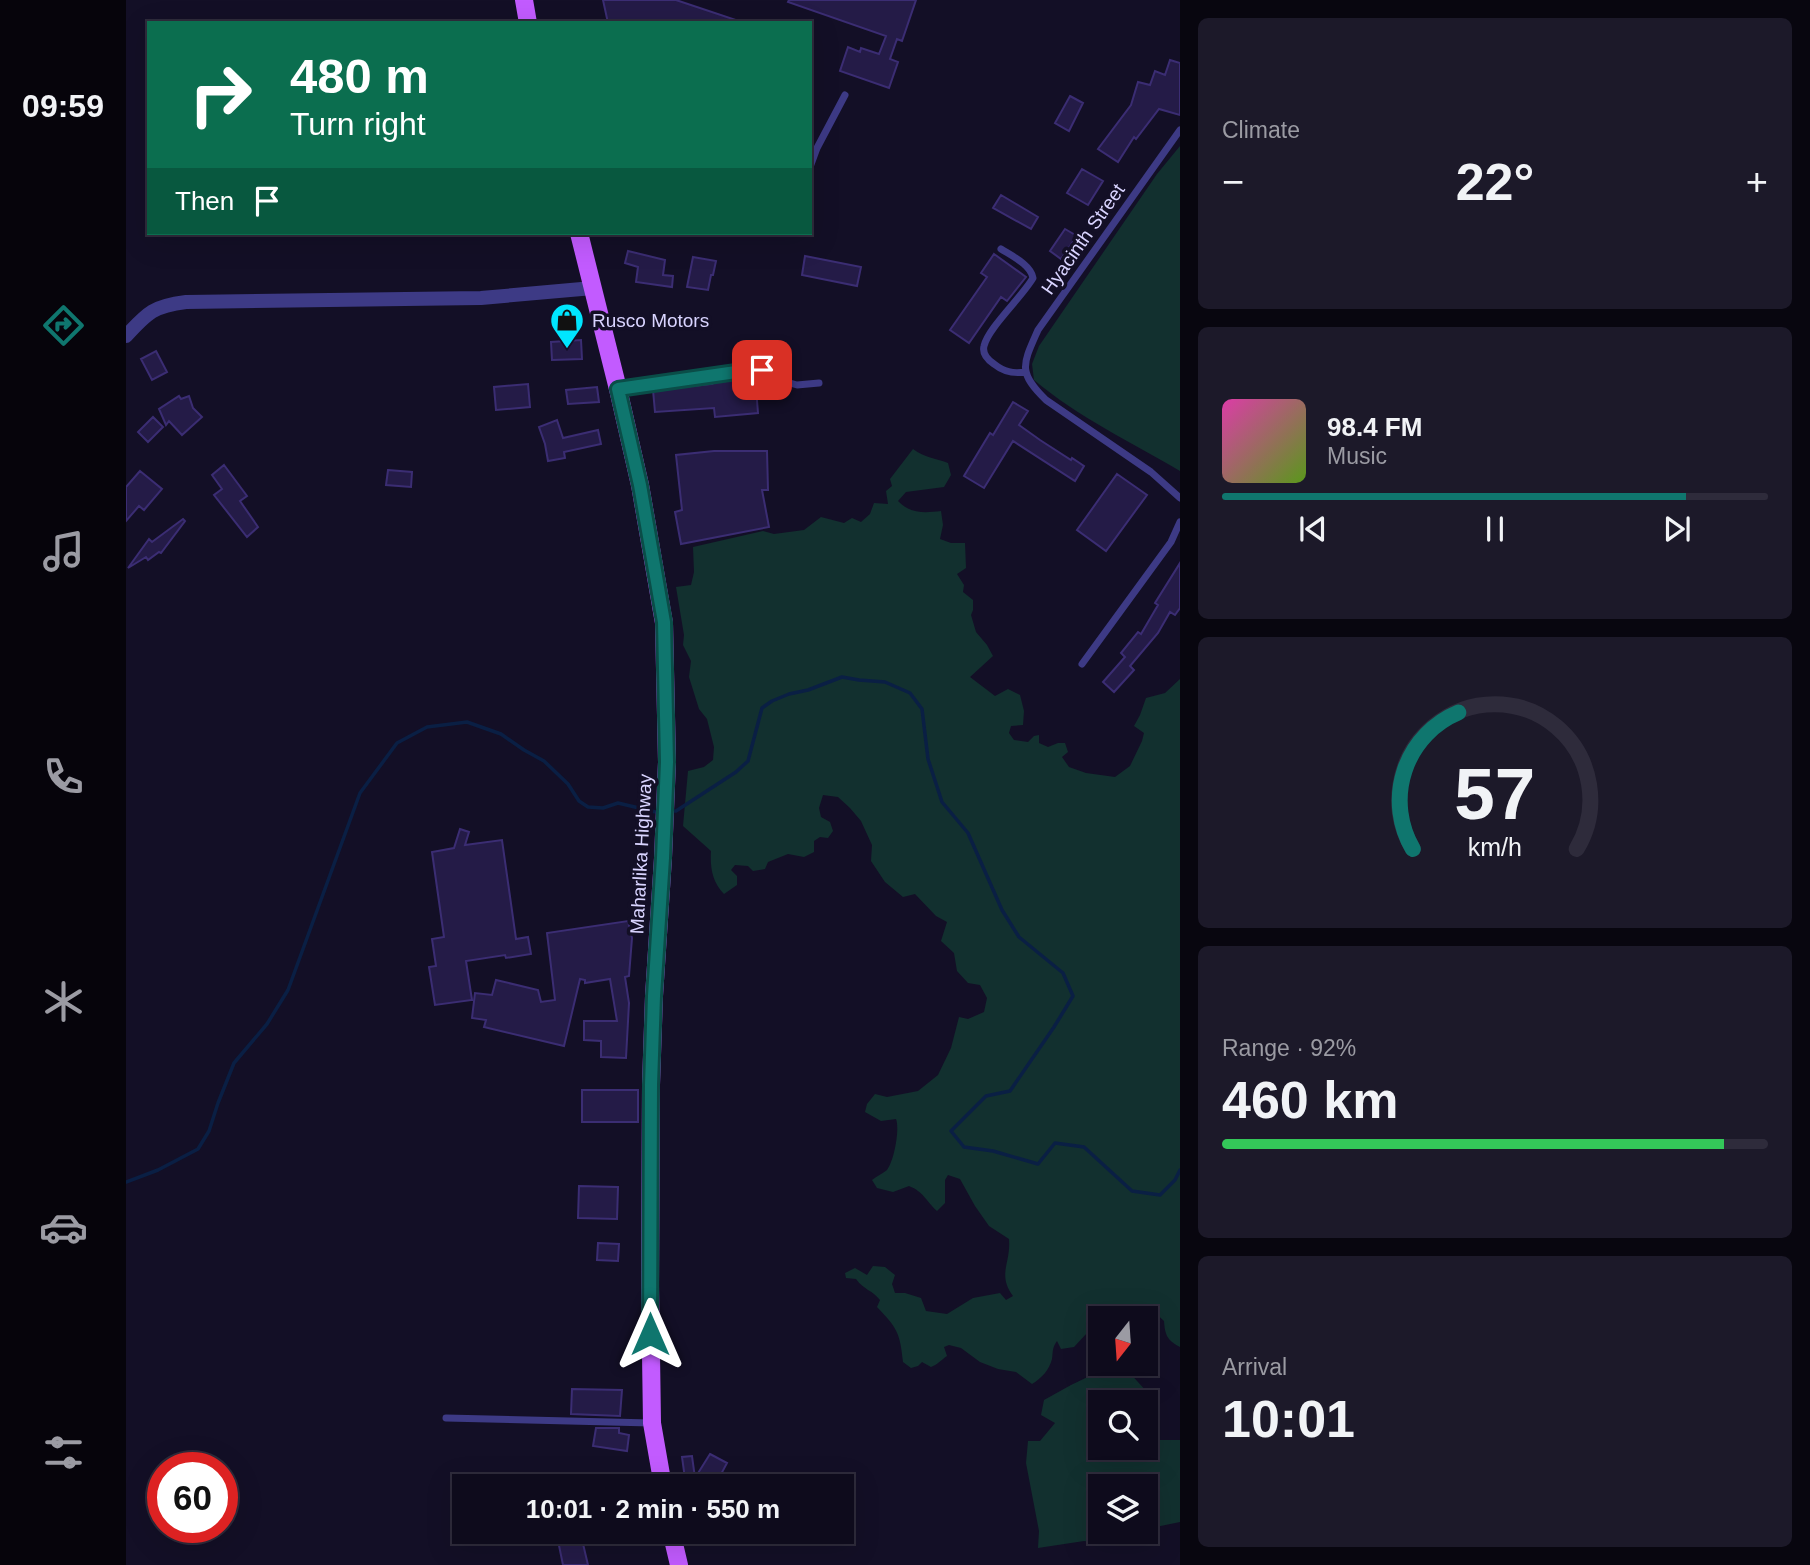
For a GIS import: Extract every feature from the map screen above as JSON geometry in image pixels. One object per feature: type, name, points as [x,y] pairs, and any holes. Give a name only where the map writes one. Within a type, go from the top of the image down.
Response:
[{"type":"main road","points":[[524,0],[528,21]]},
{"type":"main road","name":"Maharlika Highway","points":[[580,235],[640,485],[664,622],[667,762],[651,1085],[650,1298],[652,1423],[661,1474]]},
{"type":"main road","points":[[674,1544],[678,1565]]},
{"type":"street","points":[[126,336],[145,315],[166,305],[186,302],[481,298],[593,288]]},
{"type":"lane","points":[[812,162],[845,95]]},
{"type":"lane","name":"Hyacinth Street","points":[[1025,372],[1027,355],[1038,330],[1180,130]]},
{"type":"lane","points":[[1001,248],[1029,269],[1033,278],[991,332],[984,345],[987,359],[998,367],[1015,373],[1025,372],[1028,380],[1046,400],[1151,472],[1180,498]]},
{"type":"lane","points":[[618,389],[750,370],[762,370],[797,385],[819,383]]},
{"type":"lane","points":[[1082,664],[1171,542],[1180,522]]},
{"type":"lane","points":[[446,1418],[652,1423]]},
{"type":"green space","points":[[1180,146],[1180,471],[1051,393],[1034,380],[1032,364],[1039,346],[1157,174]]},
{"type":"green space","points":[[913,449],[948,463],[951,475],[944,487],[906,492],[898,501],[913,510],[941,511],[943,525],[940,539],[951,543],[965,543],[966,568],[957,574],[964,585],[963,592],[973,600],[971,615],[976,632],[993,656],[970,677],[995,696],[1008,689],[1020,695],[1024,711],[1023,725],[1011,726],[1009,733],[1014,740],[1028,742],[1039,735],[1039,743],[1048,747],[1065,743],[1068,752],[1062,757],[1069,767],[1086,773],[1115,777],[1130,766],[1142,741],[1144,733],[1134,726],[1146,698],[1165,693],[1180,679],[1180,1347],[1166,1334],[1164,1321],[1158,1315],[1158,1306],[1088,1306],[1088,1332],[1074,1347],[1061,1349],[1057,1341],[1049,1367],[1032,1384],[1016,1372],[980,1362],[961,1348],[949,1345],[944,1347],[947,1356],[935,1365],[931,1367],[922,1362],[911,1368],[903,1362],[896,1331],[877,1307],[880,1300],[856,1279],[846,1278],[845,1273],[855,1268],[867,1275],[873,1266],[885,1267],[895,1275],[892,1284],[895,1293],[921,1298],[926,1311],[947,1314],[973,1298],[1000,1293],[1006,1300],[1013,1296],[1005,1275],[1009,1239],[989,1226],[960,1179],[948,1175],[945,1180],[945,1203],[937,1211],[914,1188],[909,1186],[893,1192],[877,1188],[872,1180],[890,1166],[896,1145],[897,1124],[896,1119],[881,1121],[865,1112],[867,1104],[875,1094],[887,1097],[918,1091],[938,1075],[951,1048],[959,1017],[968,1019],[984,1012],[987,998],[980,985],[968,983],[957,971],[954,953],[941,941],[947,922],[936,916],[915,894],[903,897],[885,882],[871,861],[872,845],[861,821],[838,797],[823,795],[819,808],[821,817],[830,822],[833,831],[828,838],[820,837],[814,841],[814,852],[804,857],[788,854],[768,862],[765,869],[753,871],[748,866],[735,865],[731,870],[737,876],[737,885],[724,894],[713,874],[711,851],[683,826],[688,771],[704,767],[713,760],[714,747],[707,719],[699,709],[689,677],[691,661],[683,645],[684,635],[676,587],[691,585],[694,572],[693,547],[763,531],[774,534],[804,530],[821,517],[844,523],[852,518],[861,522],[870,514],[874,503],[888,504],[886,491],[892,486],[890,479]]},
{"type":"green space","points":[[1090,1376],[1132,1376],[1145,1390],[1088,1390],[1088,1460],[1158,1460],[1158,1440],[1180,1440],[1180,1522],[1158,1527],[1158,1474],[1088,1474],[1088,1542],[1038,1548],[1039,1531],[1026,1463],[1028,1441],[1040,1441],[1055,1423],[1041,1415],[1044,1400]]},
{"type":"building","points":[[603,0],[676,0],[739,21],[608,21]]},
{"type":"building","points":[[916,0],[902,41],[897,39],[890,59],[898,62],[889,88],[840,71],[848,47],[860,52],[861,48],[879,54],[886,36],[788,2]]},
{"type":"building","points":[[1170,60],[1180,63],[1180,115],[1159,109],[1136,139],[1134,137],[1118,162],[1098,149],[1131,105],[1138,82],[1150,85],[1155,71],[1165,75]]},
{"type":"building","points":[[1070,96],[1083,103],[1069,131],[1055,123]]},
{"type":"building","points":[[1082,169],[1103,181],[1088,205],[1067,193]]},
{"type":"building","points":[[1001,195],[1038,217],[1031,229],[993,208]]},
{"type":"building","points":[[1065,229],[1077,236],[1061,259],[1050,251]]},
{"type":"building","points":[[628,251],[665,260],[663,275],[673,276],[672,287],[636,282],[638,267],[625,263]]},
{"type":"building","points":[[994,254],[1026,277],[1007,301],[1001,297],[969,343],[950,330],[987,277],[981,273]]},
{"type":"building","points":[[805,256],[861,267],[857,286],[802,275]]},
{"type":"building","points":[[693,257],[716,261],[708,290],[687,287]]},
{"type":"building","name":"Rusco Motors","points":[[581,340],[582,359],[552,360],[551,342]]},
{"type":"building","points":[[156,351],[167,372],[152,380],[141,359]]},
{"type":"building","points":[[755,376],[758,413],[715,417],[714,408],[655,412],[653,390]]},
{"type":"building","points":[[528,384],[530,407],[496,410],[494,387]]},
{"type":"building","points":[[597,387],[599,402],[568,404],[566,390]]},
{"type":"building","points":[[179,396],[181,399],[189,396],[193,408],[202,417],[182,435],[169,421],[166,425],[159,409]]},
{"type":"building","points":[[1013,402],[1028,411],[1019,425],[1084,466],[1075,481],[1013,441],[984,488],[964,476]]},
{"type":"building","points":[[153,417],[163,427],[148,442],[138,432]]},
{"type":"building","points":[[557,420],[563,438],[598,430],[601,444],[564,452],[565,458],[548,461],[539,427]]},
{"type":"building","points":[[714,451],[767,451],[768,490],[762,490],[769,527],[681,544],[675,512],[682,510],[676,455]]},
{"type":"building","points":[[224,465],[247,496],[240,501],[258,527],[247,537],[214,495],[222,489],[212,475]]},
{"type":"building","points":[[388,470],[412,472],[411,487],[386,485]]},
{"type":"building","points":[[140,471],[162,489],[144,510],[139,506],[126,521],[126,487]]},
{"type":"building","points":[[1117,474],[1147,495],[1106,551],[1077,530]]},
{"type":"building","points":[[183,519],[185,521],[161,553],[148,560],[146,557],[128,568],[149,539],[152,542]]},
{"type":"building","points":[[1180,563],[1180,608],[1175,615],[1170,612],[1158,633],[1130,666],[1134,670],[1114,692],[1103,682],[1125,657],[1121,653],[1138,632],[1141,634],[1158,605],[1155,603]]},
{"type":"building","points":[[460,829],[469,832],[465,845],[502,840],[516,939],[528,937],[531,954],[466,961],[472,1000],[435,1005],[429,967],[436,966],[432,939],[444,937],[432,852],[454,848]]},
{"type":"building","points":[[628,921],[632,938],[629,976],[625,977],[629,1003],[626,1058],[601,1057],[601,1041],[584,1040],[584,1021],[617,1021],[610,979],[585,983],[585,980],[580,979],[564,1046],[484,1027],[486,1020],[472,1018],[475,993],[492,995],[496,980],[538,990],[541,1002],[555,1000],[547,933]]},
{"type":"building","points":[[582,1090],[638,1090],[638,1122],[582,1122]]},
{"type":"building","points":[[579,1186],[618,1187],[617,1219],[578,1218]]},
{"type":"building","points":[[598,1243],[619,1244],[618,1261],[597,1260]]},
{"type":"building","points":[[572,1389],[622,1390],[620,1416],[571,1414]]},
{"type":"building","points":[[596,1428],[619,1428],[619,1433],[629,1435],[627,1451],[593,1446]]},
{"type":"building","points":[[710,1454],[727,1463],[721,1474],[698,1474]]},
{"type":"building","points":[[692,1456],[694,1474],[684,1474],[682,1457]]},
{"type":"building","points":[[559,1544],[583,1544],[588,1565],[563,1565]]},
{"type":"waterway","points":[[671,811],[676,811],[736,772],[748,761],[762,708],[772,701],[842,677],[885,682],[910,693],[922,709],[928,759],[942,802],[968,833],[1002,910],[1019,937],[1063,973],[1073,996],[1010,1091],[986,1096],[951,1131],[964,1147],[993,1151],[1038,1164],[1055,1143],[1084,1147],[1132,1191],[1160,1195],[1175,1180],[1180,1170]]},
{"type":"waterway","points":[[126,1182],[158,1170],[198,1149],[209,1131],[234,1063],[267,1024],[288,990],[360,793],[397,743],[427,727],[467,722],[501,734],[544,761],[568,784],[579,801],[588,807],[603,808],[618,803],[660,813]]},
{"type":"place","name":"Rusco Motors","points":[[567,350]]},
{"type":"route","points":[[650,1334],[651,1085],[667,762],[666,678],[664,622],[655,565],[618,389],[762,370]]}]
